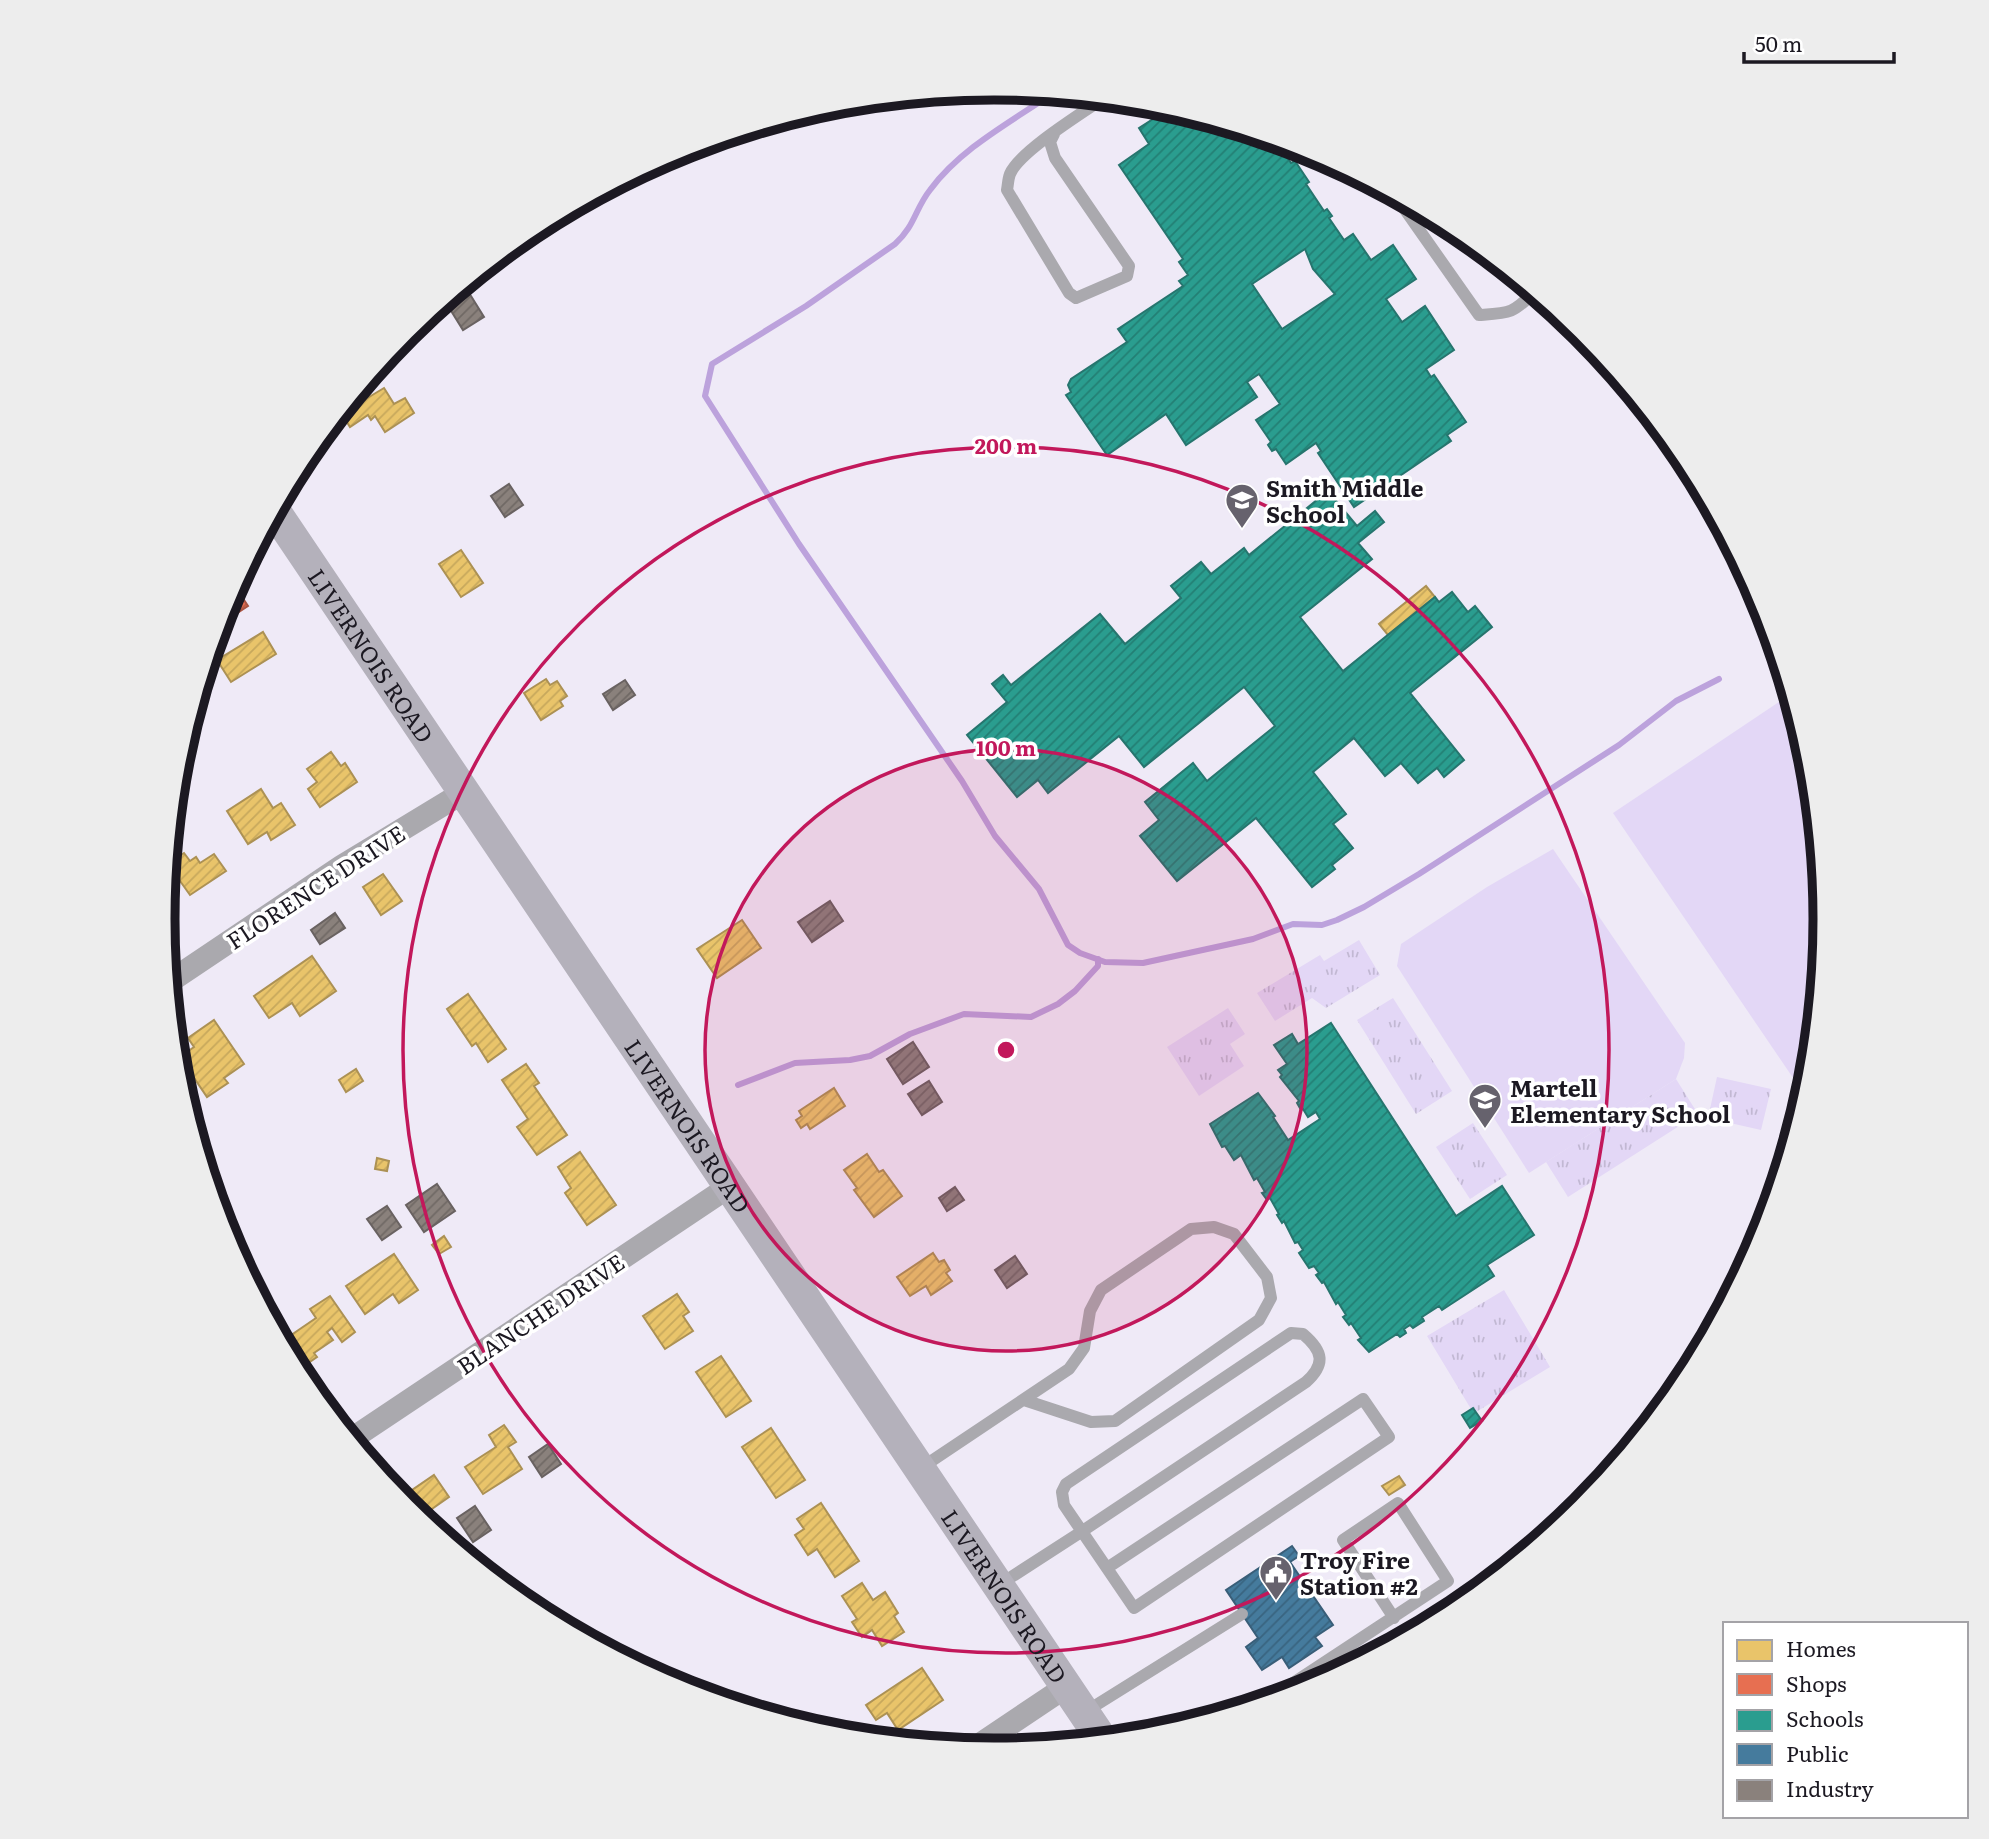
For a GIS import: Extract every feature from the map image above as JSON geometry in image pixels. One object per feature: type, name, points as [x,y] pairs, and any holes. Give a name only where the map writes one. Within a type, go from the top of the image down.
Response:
[{"type":"main road","name":"LIVERNOIS ROAD","points":[[280,519],[1097,1732]]},
{"type":"street","name":"FLORENCE DRIVE","points":[[177,976],[342,866],[464,792]]},
{"type":"street","name":"BLANCHE DRIVE","points":[[357,1435],[730,1186]]},
{"type":"street","points":[[988,1739],[1067,1686]]},
{"type":"lane","points":[[1054,134],[1050,142],[1055,158],[1129,266],[1127,276],[1076,298],[1069,293],[1007,190],[1010,174],[1020,159],[1054,134],[1093,106]]},
{"type":"lane","points":[[1406,211],[1479,315],[1508,313],[1529,298]]},
{"type":"lane","points":[[920,1468],[1069,1369],[1084,1348],[1090,1311],[1101,1290],[1191,1229],[1214,1227],[1234,1234],[1267,1277],[1271,1298],[1259,1320],[1115,1421],[1091,1422],[1024,1400]]},
{"type":"lane","points":[[999,1585],[1081,1532],[1306,1382],[1317,1372],[1320,1362],[1318,1351],[1303,1334],[1291,1334],[1066,1484],[1062,1492],[1064,1506],[1081,1532],[1134,1608],[1389,1437],[1363,1399],[1107,1569]]},
{"type":"lane","points":[[1295,1682],[1394,1618],[1448,1581],[1398,1503],[1343,1539],[1394,1618]]},
{"type":"lane","points":[[1084,1713],[1242,1614]]},
{"type":"green space","points":[[1784,699],[1807,813],[1814,920],[1807,1026],[1797,1084],[1613,813]]},
{"type":"green space","points":[[1553,849],[1685,1043],[1684,1058],[1676,1079],[1529,1173],[1397,966],[1401,944],[1487,887]]},
{"type":"green space","points":[[1359,940],[1380,975],[1326,1008],[1312,998],[1275,1021],[1257,993],[1320,955],[1324,961]]},
{"type":"green space","points":[[1393,998],[1452,1091],[1416,1114],[1357,1020]]},
{"type":"green space","points":[[1228,1008],[1245,1034],[1230,1044],[1244,1066],[1199,1096],[1167,1047]]},
{"type":"green space","points":[[1717,1077],[1771,1089],[1761,1130],[1708,1118]]},
{"type":"green space","points":[[1676,1079],[1698,1114],[1568,1197],[1546,1162]]},
{"type":"green space","points":[[1473,1123],[1507,1175],[1470,1199],[1436,1147]]},
{"type":"green space","points":[[1504,1290],[1550,1367],[1476,1412],[1471,1409],[1427,1336]]},
{"type":"building: Homes","points":[[384,388],[394,404],[405,398],[414,413],[385,432],[375,416],[371,420],[368,415],[350,427],[345,419],[363,398],[364,400]]},
{"type":"building: Homes","points":[[461,550],[483,583],[461,597],[439,564]]},
{"type":"building: Homes","points":[[1426,586],[1435,597],[1388,635],[1379,624]]},
{"type":"building: Homes","points":[[263,632],[276,654],[231,682],[217,660]]},
{"type":"building: Homes","points":[[546,679],[550,685],[557,681],[567,696],[560,701],[563,706],[541,720],[524,693]]},
{"type":"building: Homes","points":[[331,752],[341,766],[345,763],[357,782],[320,807],[308,789],[317,782],[307,769]]},
{"type":"building: Homes","points":[[261,789],[273,808],[281,803],[295,825],[271,840],[267,832],[248,844],[227,811]]},
{"type":"building: Homes","points":[[184,853],[190,861],[196,857],[200,863],[214,854],[226,871],[190,895],[177,876],[178,857]]},
{"type":"building: Homes","points":[[383,874],[402,901],[381,915],[363,887]]},
{"type":"building: Homes","points":[[742,920],[761,948],[717,978],[697,949]]},
{"type":"building: Homes","points":[[312,956],[336,991],[300,1016],[292,1003],[269,1018],[254,996]]},
{"type":"building: Homes","points":[[468,994],[506,1049],[488,1062],[476,1043],[472,1046],[447,1009]]},
{"type":"building: Homes","points":[[214,1020],[244,1064],[224,1078],[228,1083],[207,1097],[190,1071],[186,1052],[194,1047],[188,1038]]},
{"type":"building: Homes","points":[[526,1064],[539,1083],[534,1086],[567,1135],[537,1155],[517,1127],[528,1119],[502,1080]]},
{"type":"building: Homes","points":[[356,1069],[363,1081],[346,1092],[339,1080]]},
{"type":"building: Homes","points":[[834,1088],[845,1106],[810,1129],[807,1124],[801,1128],[796,1120],[802,1116],[799,1111]]},
{"type":"building: Homes","points":[[580,1152],[616,1205],[587,1225],[565,1193],[571,1188],[558,1167]]},
{"type":"building: Homes","points":[[867,1154],[879,1172],[883,1170],[902,1196],[874,1217],[854,1190],[857,1188],[844,1170]]},
{"type":"building: Homes","points":[[377,1158],[389,1161],[387,1171],[375,1169]]},
{"type":"building: Homes","points":[[444,1236],[451,1247],[439,1254],[432,1245]]},
{"type":"building: Homes","points":[[933,1253],[939,1262],[944,1260],[950,1270],[946,1273],[952,1281],[931,1295],[926,1286],[910,1296],[897,1277]]},
{"type":"building: Homes","points":[[394,1254],[418,1290],[399,1303],[393,1294],[365,1314],[346,1286]]},
{"type":"building: Homes","points":[[677,1294],[689,1312],[683,1316],[693,1331],[665,1349],[643,1316]]},
{"type":"building: Homes","points":[[330,1296],[355,1332],[342,1342],[332,1328],[327,1332],[333,1340],[314,1353],[317,1357],[306,1364],[289,1336],[316,1318],[310,1309]]},
{"type":"building: Homes","points":[[721,1356],[751,1401],[726,1417],[696,1372]]},
{"type":"building: Homes","points":[[504,1425],[516,1442],[508,1447],[522,1469],[483,1494],[465,1467],[496,1447],[489,1435]]},
{"type":"building: Homes","points":[[771,1428],[805,1480],[776,1498],[742,1447]]},
{"type":"building: Homes","points":[[434,1475],[449,1497],[428,1512],[409,1492]]},
{"type":"building: Homes","points":[[1399,1476],[1405,1485],[1389,1495],[1382,1486]]},
{"type":"building: Homes","points":[[821,1503],[859,1561],[835,1577],[817,1549],[808,1555],[795,1535],[804,1529],[797,1519]]},
{"type":"building: Homes","points":[[862,1583],[873,1600],[885,1592],[898,1613],[894,1616],[904,1632],[882,1646],[872,1630],[862,1637],[852,1622],[857,1619],[842,1596]]},
{"type":"building: Homes","points":[[922,1668],[943,1700],[898,1730],[887,1713],[876,1720],[866,1705]]},
{"type":"building: Shops","points":[[241,596],[248,606],[233,616]]},
{"type":"building: Schools","points":[[1157,117],[1207,128],[1285,153],[1291,163],[1295,161],[1309,182],[1306,184],[1324,211],[1327,209],[1332,216],[1329,218],[1344,240],[1353,234],[1371,260],[1393,245],[1416,279],[1386,299],[1402,322],[1425,306],[1454,350],[1426,369],[1431,377],[1434,375],[1466,422],[1447,435],[1451,441],[1354,507],[1318,453],[1321,451],[1316,443],[1286,464],[1276,449],[1272,451],[1268,445],[1271,442],[1256,420],[1280,404],[1259,374],[1247,382],[1257,397],[1186,445],[1166,414],[1107,455],[1066,395],[1071,392],[1068,385],[1071,379],[1127,342],[1118,329],[1183,286],[1179,281],[1188,275],[1179,262],[1183,259],[1119,165],[1149,144],[1139,128]],"holes":[[[1305,249],[1313,269],[1335,294],[1282,329],[1252,284]]]},
{"type":"building: Schools","points":[[1328,491],[1357,526],[1375,511],[1384,522],[1358,543],[1372,559],[1300,617],[1343,671],[1435,597],[1439,602],[1452,592],[1468,612],[1475,606],[1492,627],[1410,693],[1464,760],[1444,777],[1437,768],[1418,783],[1401,763],[1385,776],[1354,738],[1313,772],[1346,814],[1333,824],[1353,848],[1332,865],[1335,869],[1312,887],[1256,818],[1177,881],[1140,836],[1159,820],[1145,802],[1193,763],[1207,781],[1275,726],[1244,687],[1144,767],[1119,736],[1048,793],[1038,780],[1017,797],[967,735],[1007,702],[992,684],[1003,675],[1011,685],[1100,614],[1125,644],[1181,598],[1171,586],[1201,562],[1211,574],[1244,548],[1249,555]]},
{"type":"building: Schools","points":[[1331,1023],[1456,1216],[1502,1186],[1534,1235],[1487,1265],[1494,1276],[1442,1310],[1439,1306],[1422,1317],[1424,1321],[1413,1328],[1410,1325],[1404,1329],[1406,1333],[1400,1337],[1397,1334],[1369,1352],[1358,1340],[1361,1338],[1351,1323],[1349,1325],[1343,1317],[1346,1315],[1338,1302],[1336,1304],[1324,1282],[1316,1275],[1319,1273],[1314,1266],[1309,1268],[1299,1253],[1303,1250],[1298,1242],[1295,1243],[1284,1221],[1282,1223],[1270,1198],[1267,1200],[1262,1193],[1265,1192],[1257,1178],[1254,1180],[1241,1155],[1234,1160],[1225,1146],[1222,1147],[1210,1124],[1258,1093],[1288,1140],[1320,1119],[1316,1112],[1308,1117],[1303,1109],[1301,1110],[1297,1103],[1299,1101],[1280,1077],[1282,1075],[1278,1070],[1287,1064],[1274,1045],[1292,1034],[1298,1044]]},
{"type":"building: Schools","points":[[1473,1408],[1482,1421],[1470,1428],[1462,1415]]},
{"type":"building: Public","name":"Troy Fire Station #2","points":[[1292,1546],[1299,1556],[1290,1562],[1333,1625],[1315,1637],[1322,1646],[1289,1668],[1282,1657],[1262,1670],[1246,1647],[1258,1638],[1226,1590]]},
{"type":"building: Industry","points":[[468,291],[484,317],[463,330],[449,308]]},
{"type":"building: Industry","points":[[509,484],[523,505],[505,517],[491,496]]},
{"type":"building: Industry","points":[[625,680],[635,695],[613,710],[603,694]]},
{"type":"building: Industry","points":[[830,901],[843,921],[812,942],[798,922]]},
{"type":"building: Industry","points":[[335,913],[345,928],[320,944],[311,930]]},
{"type":"building: Industry","points":[[913,1042],[929,1067],[903,1084],[887,1059]]},
{"type":"building: Industry","points":[[929,1081],[942,1102],[922,1115],[908,1094]]},
{"type":"building: Industry","points":[[437,1184],[455,1211],[424,1232],[406,1205]]},
{"type":"building: Industry","points":[[955,1187],[964,1200],[947,1211],[939,1198]]},
{"type":"building: Industry","points":[[387,1206],[401,1227],[382,1240],[367,1219]]},
{"type":"building: Industry","points":[[1015,1256],[1027,1274],[1007,1288],[995,1270]]},
{"type":"building: Industry","points":[[548,1444],[561,1464],[542,1477],[529,1457]]},
{"type":"building: Industry","points":[[475,1506],[491,1530],[473,1542],[457,1518]]},
{"type":"waterway","points":[[1040,102],[956,161],[930,190],[907,231],[895,244],[806,306],[712,364],[705,396],[799,544],[962,781],[995,836],[1039,889],[1068,945],[1080,953],[1105,962],[1143,963],[1253,939],[1293,924],[1322,925],[1337,920],[1419,874],[1619,745],[1676,701],[1719,679]]},
{"type":"waterway","points":[[738,1085],[795,1063],[850,1060],[870,1056],[910,1034],[964,1014],[1031,1017],[1058,1004],[1075,991],[1098,966],[1098,959]]},
{"type":"place","name":"Smith Middle School","points":[[1242,530]]},
{"type":"place","name":"Martell Elementary School","points":[[1485,1130]]},
{"type":"place","name":"Troy Fire Station #2","points":[[1276,1602]]}]
